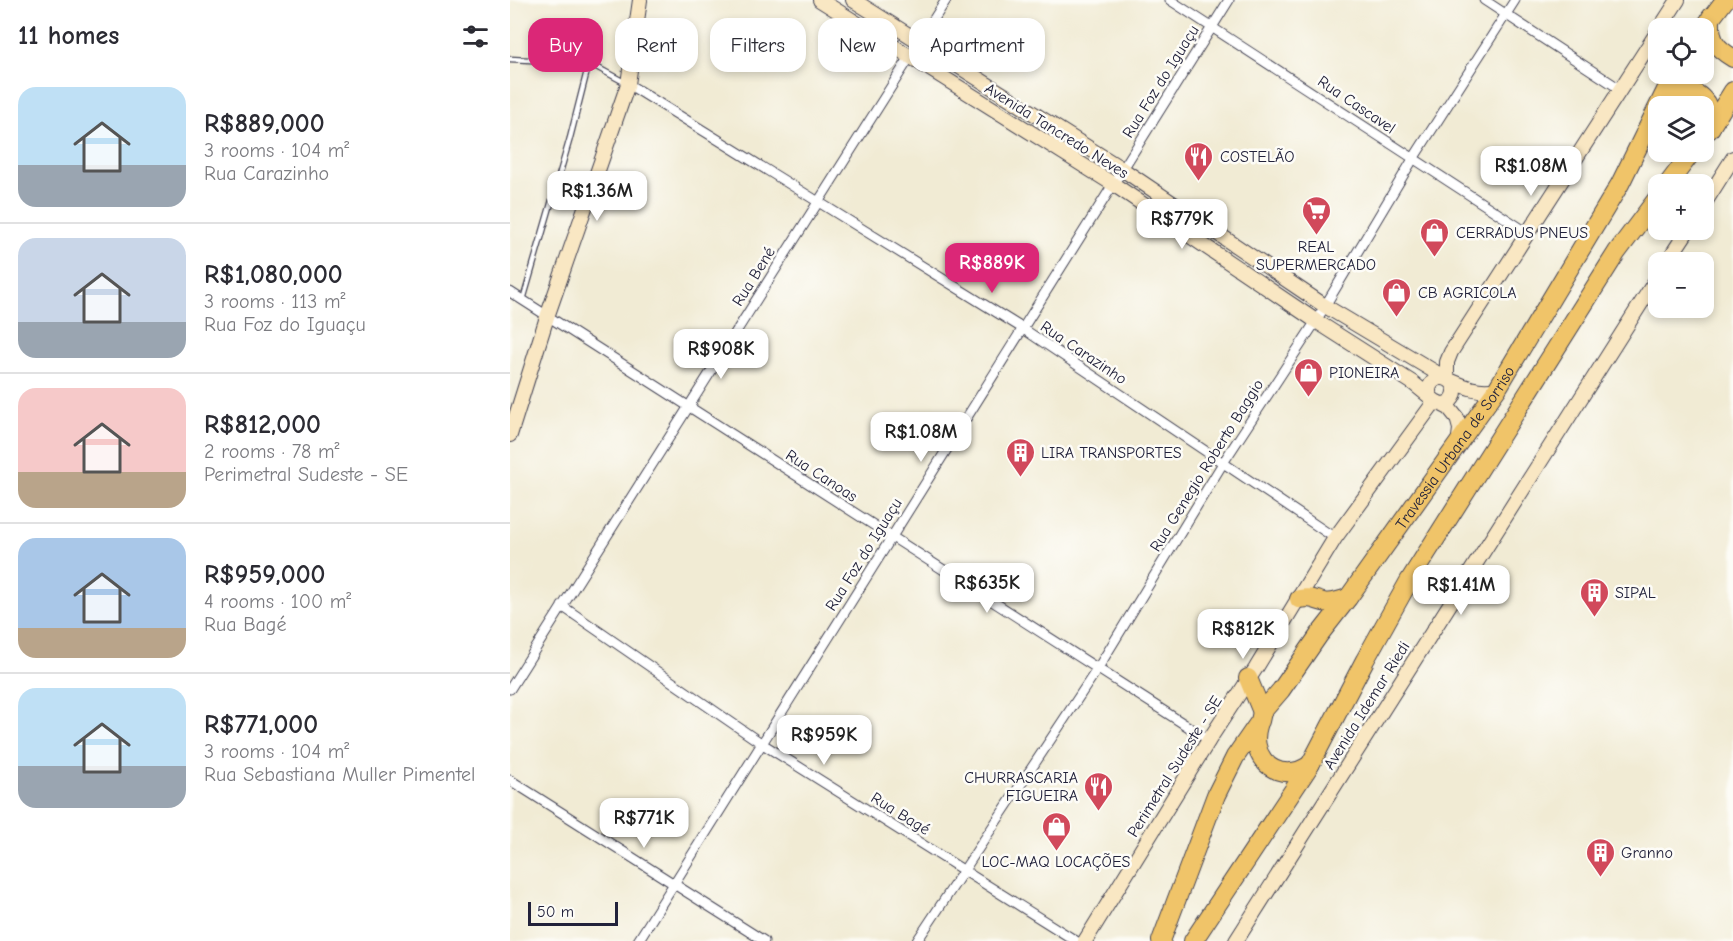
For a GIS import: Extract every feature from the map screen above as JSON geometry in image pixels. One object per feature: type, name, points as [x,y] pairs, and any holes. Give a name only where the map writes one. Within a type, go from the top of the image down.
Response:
[{"type":"highway","points":[[1711,18],[1725,0]]},
{"type":"highway","points":[[1714,42],[1720,50],[1733,58]]},
{"type":"highway","points":[[1668,96],[1679,91],[1690,92],[1697,96]]},
{"type":"highway","points":[[1714,120],[1733,91]]},
{"type":"highway","name":"Travessia Urbana de Sorriso","points":[[1161,941],[1216,795],[1235,757],[1319,635],[1458,447],[1497,389],[1620,184],[1648,127]]},
{"type":"highway","name":"Travessia Urbana de Sorriso","points":[[1193,941],[1310,765],[1409,581],[1617,252],[1648,211]]},
{"type":"highway","points":[[1299,599],[1308,597],[1324,603],[1332,603],[1348,598]]},
{"type":"highway","points":[[1248,678],[1261,717],[1255,736],[1257,752],[1267,765],[1281,772],[1297,771],[1310,765]]},
{"type":"street","points":[[510,435],[547,317],[628,84],[640,0]]},
{"type":"street","name":"Avenida Tancredo Neves","points":[[820,0],[909,57]]},
{"type":"street","name":"Avenida Tancredo Neves","points":[[853,0],[909,34]]},
{"type":"street","name":"Rua Bené","points":[[935,18],[946,0]]},
{"type":"street","name":"Rua Cascavel","points":[[1170,0],[1528,232]]},
{"type":"street","name":"Rua Foz do Iguaçu","points":[[638,941],[1229,0]]},
{"type":"street","points":[[1484,0],[1620,89]]},
{"type":"street","name":"Rua Genegio Roberto Baggio","points":[[917,941],[1098,669],[1223,463],[1316,321],[1413,159],[1515,0]]},
{"type":"street","points":[[1447,379],[1447,362],[1451,352],[1678,0]]},
{"type":"street","name":"Rua Bené","points":[[510,689],[909,57]]},
{"type":"street","name":"Avenida Tancredo Neves","points":[[933,72],[1113,184],[1316,321],[1413,383],[1435,401],[1449,408],[1457,418],[1460,429],[1458,447]]},
{"type":"street","name":"Avenida Tancredo Neves","points":[[969,72],[1122,169],[1325,306],[1447,379],[1467,388],[1484,392],[1497,389]]},
{"type":"street","name":"Rua Carazinho","points":[[628,84],[1022,328],[1335,538]]},
{"type":"street","points":[[1714,188],[1733,158]]},
{"type":"street","name":"Rua Canoas","points":[[510,292],[1209,740]]},
{"type":"street","name":"Avenida Idemar Riedi","points":[[1236,941],[1648,292]]},
{"type":"street","name":"Perimetral Sudeste - SE","points":[[1085,941],[1335,538],[1435,401],[1443,404],[1453,397],[1454,389],[1447,379]]},
{"type":"street","name":"Rua Bagé","points":[[562,606],[761,743],[1076,941]]},
{"type":"street","points":[[510,780],[764,941]]},
{"type":"lane","points":[[510,59],[528,60]]},
{"type":"lane","points":[[603,71],[628,84]]},
{"type":"lane","points":[[523,300],[587,72]]},
{"type":"place","name":"COSTELÃO","points":[[1199,182]]},
{"type":"place","name":"REAL SUPERMERCADO","points":[[1316,236]]},
{"type":"place","name":"CERRADUS PNEUS","points":[[1435,258]]},
{"type":"place","name":"CB AGRICOLA","points":[[1397,318]]},
{"type":"place","name":"PIONEIRA","points":[[1308,398]]},
{"type":"place","name":"LIRA TRANSPORTES","points":[[1020,478]]},
{"type":"place","name":"SIPAL","points":[[1594,618]]},
{"type":"place","name":"CHURRASCARIA FIGUEIRA","points":[[1099,812]]},
{"type":"place","name":"LOC-MAQ LOCAÇÕES","points":[[1056,852]]},
{"type":"place","name":"Granno","points":[[1600,878]]}]
